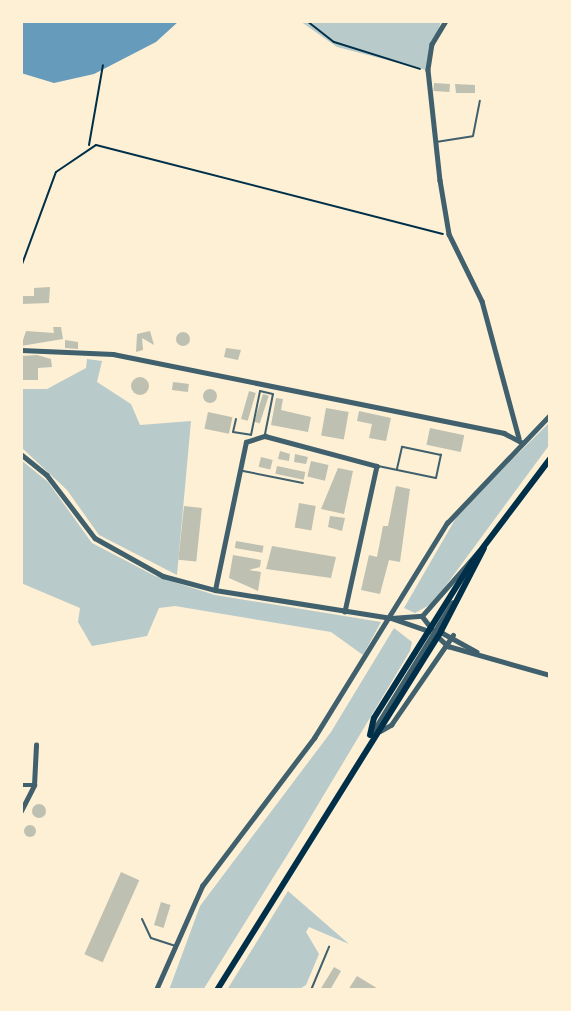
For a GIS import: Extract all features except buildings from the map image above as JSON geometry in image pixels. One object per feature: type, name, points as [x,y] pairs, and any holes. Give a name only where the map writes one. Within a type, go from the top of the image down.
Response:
[{"type":"main road","points":[[217,990],[370,737],[437,632],[484,548],[550,459]]},
{"type":"main road","points":[[370,737],[374,718],[437,632]]},
{"type":"street","points":[[446,21],[432,44],[428,70],[435,142],[449,234],[482,301],[519,438],[523,443]]},
{"type":"street","points":[[21,350],[113,354],[519,438]]},
{"type":"street","points":[[156,990],[202,886],[314,738],[391,618],[447,523],[550,415]]},
{"type":"street","points":[[215,590],[239,470],[251,435],[265,436],[377,466],[345,612]]},
{"type":"street","points":[[21,454],[47,475],[95,538],[163,576],[215,590],[391,618],[453,635],[477,652]]},
{"type":"street","points":[[391,618],[422,616],[484,548]]},
{"type":"street","points":[[422,616],[449,646],[550,675]]},
{"type":"street","points":[[370,737],[391,725],[425,670],[449,646],[453,635]]},
{"type":"street","points":[[21,811],[34,785],[36,745]]},
{"type":"street","points":[[21,785],[34,785]]},
{"type":"lane","points":[[435,142],[473,135],[480,101]]},
{"type":"lane","points":[[236,419],[233,432],[251,435],[260,391],[273,394],[265,436]]},
{"type":"lane","points":[[377,466],[436,478],[441,456],[402,447],[397,469]]},
{"type":"lane","points":[[239,470],[303,483]]},
{"type":"lane","points":[[142,919],[151,938],[176,947]]},
{"type":"lane","points":[[311,990],[329,947]]},
{"type":"path","points":[[307,21],[334,42],[397,66],[428,70]]},
{"type":"path","points":[[21,267],[51,182],[89,146],[103,65]]},
{"type":"path","points":[[89,146],[449,234]]},
{"type":"shaded area","points":[[300,21],[441,21],[426,70],[337,47]]},
{"type":"shaded area","points":[[87,359],[102,361],[97,382],[131,404],[140,425],[191,421],[177,575],[99,535],[67,490],[22,448],[21,389],[47,389],[86,368]]},
{"type":"shaded area","points":[[550,422],[550,444],[433,603],[415,613],[404,608],[460,511]]},
{"type":"shaded area","points":[[21,460],[48,482],[92,543],[155,576],[215,595],[381,622],[363,655],[331,632],[175,606],[159,608],[147,636],[92,646],[78,622],[80,608],[21,583]]},
{"type":"shaded area","points":[[394,628],[412,642],[410,651],[301,833],[203,990],[169,990],[200,906],[331,732]]},
{"type":"shaded area","points":[[288,891],[349,944],[309,927],[306,932],[319,954],[306,985],[298,990],[227,990]]},
{"type":"water","points":[[21,21],[179,21],[156,42],[94,74],[54,83],[21,73]]}]
